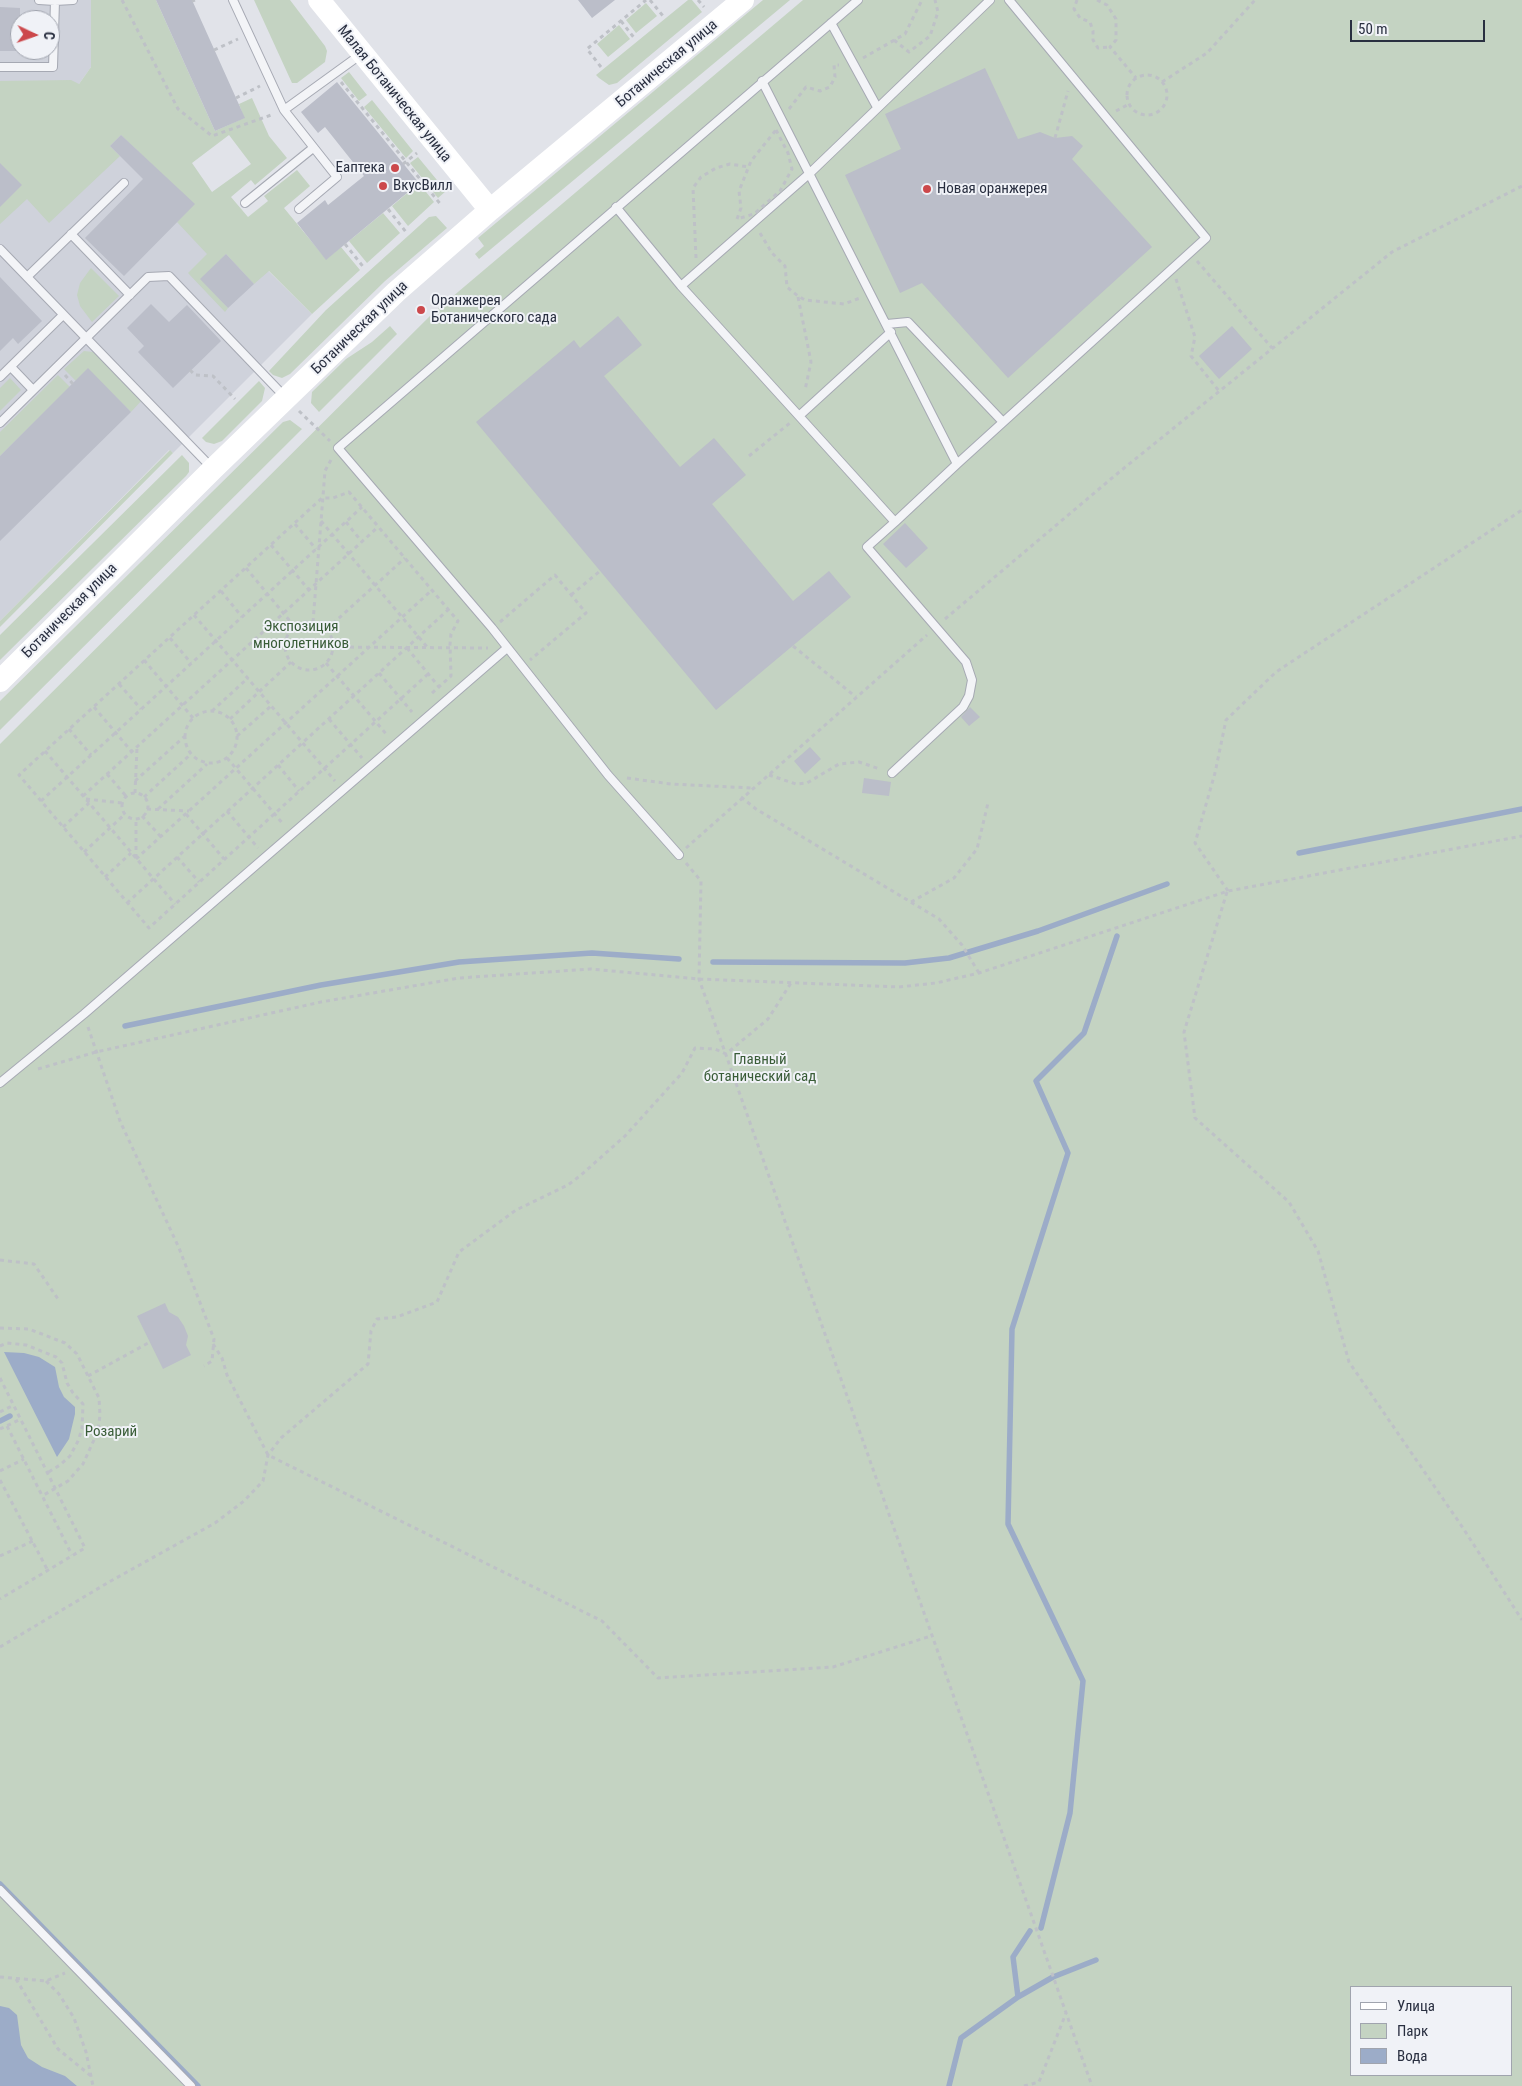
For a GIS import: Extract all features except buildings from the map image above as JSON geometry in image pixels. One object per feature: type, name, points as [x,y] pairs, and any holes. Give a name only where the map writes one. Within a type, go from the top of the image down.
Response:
[{"type":"main road","name":"Малая Ботаническая улица","points":[[319,0],[361,54],[490,210]]},
{"type":"main road","name":"Ботаническая улица","points":[[0,681],[213,469],[396,292],[490,210],[742,0]]},
{"type":"lane","points":[[39,0],[73,0]]},
{"type":"lane","points":[[233,0],[284,110],[337,177],[298,209]]},
{"type":"lane","points":[[679,854],[608,775],[492,628],[338,448],[858,0]]},
{"type":"lane","points":[[681,286],[810,173],[990,0]]},
{"type":"lane","points":[[892,773],[962,707],[969,696],[972,680],[966,662],[937,626],[867,547],[1206,238],[1009,0]]},
{"type":"lane","points":[[0,67],[53,66],[55,1]]},
{"type":"lane","points":[[831,23],[877,107]]},
{"type":"lane","points":[[284,110],[361,54]]},
{"type":"lane","points":[[762,81],[957,464]]},
{"type":"lane","points":[[245,203],[313,148]]},
{"type":"lane","points":[[27,277],[124,183]]},
{"type":"lane","points":[[616,207],[681,286],[895,522]]},
{"type":"lane","points":[[71,234],[130,295]]},
{"type":"lane","points":[[0,249],[213,469]]},
{"type":"lane","points":[[0,423],[148,277],[169,276],[286,398]]},
{"type":"lane","points":[[0,377],[63,315]]},
{"type":"lane","points":[[887,324],[908,322],[1004,422]]},
{"type":"lane","points":[[799,416],[891,332]]},
{"type":"lane","points":[[10,367],[33,390]]},
{"type":"lane","points":[[3,1080],[84,1014],[507,648]]},
{"type":"lane","points":[[0,1890],[191,2086]]},
{"type":"path","points":[[122,0],[178,109],[212,136],[284,110]]},
{"type":"path","points":[[601,67],[587,49],[646,0]]},
{"type":"path","points":[[650,0],[663,16]]},
{"type":"path","points":[[792,117],[789,110],[806,87],[820,91],[830,86],[835,77],[834,64],[848,66],[853,64],[905,34],[922,0]]},
{"type":"path","points":[[894,40],[909,52],[930,36],[938,12],[935,0]]},
{"type":"path","points":[[1077,0],[1074,9],[1080,18],[1090,22],[1093,40],[1098,48],[1110,47],[1116,40],[1116,19],[1107,5],[1097,0]]},
{"type":"path","points":[[1162,82],[1207,53],[1255,0]]},
{"type":"path","points":[[621,21],[635,39]]},
{"type":"path","points":[[214,50],[248,34]]},
{"type":"path","points":[[1110,47],[1136,78]]},
{"type":"path","points":[[334,74],[442,206]]},
{"type":"path","points":[[1145,74],[1154,76],[1162,82],[1166,89],[1163,105],[1157,111],[1142,114],[1129,104],[1126,94],[1129,85],[1136,78],[1145,74]]},
{"type":"path","points":[[1054,138],[1072,76]]},
{"type":"path","points":[[236,98],[270,82]]},
{"type":"path","points":[[731,226],[737,219],[741,208],[739,191],[748,167],[776,130],[788,153],[792,169],[780,191],[754,214],[737,219]]},
{"type":"path","points":[[405,163],[417,152]]},
{"type":"path","points":[[703,256],[696,260],[693,188],[701,177],[716,168],[730,164],[748,167]]},
{"type":"path","points":[[1092,2086],[699,979],[701,881],[679,854],[856,696],[1118,472],[1392,252],[1522,186]]},
{"type":"path","points":[[388,209],[406,232]]},
{"type":"path","points":[[755,237],[767,226]]},
{"type":"path","points":[[760,232],[772,253],[785,266],[787,287],[798,296],[805,300],[844,304],[860,298]]},
{"type":"path","points":[[345,244],[365,269]]},
{"type":"path","points":[[1190,252],[1272,348]]},
{"type":"path","points":[[1170,270],[1179,283],[1195,337],[1191,356],[1219,391]]},
{"type":"path","points":[[857,290],[865,307]]},
{"type":"path","points":[[798,296],[806,346],[811,362],[805,390]]},
{"type":"path","points":[[190,370],[195,375],[212,376],[235,399]]},
{"type":"path","points":[[798,390],[814,390]]},
{"type":"path","points":[[286,398],[338,448]]},
{"type":"path","points":[[749,456],[799,416]]},
{"type":"path","points":[[313,622],[317,548],[325,470]]},
{"type":"path","points":[[428,674],[149,928],[19,775],[322,498],[334,498],[349,492],[458,621],[451,634],[449,648],[452,676]]},
{"type":"path","points":[[41,800],[362,507]]},
{"type":"path","points":[[1228,891],[1195,843],[1215,774],[1226,720],[1276,672],[1522,510]]},
{"type":"path","points":[[320,520],[429,648]]},
{"type":"path","points":[[346,522],[362,542]]},
{"type":"path","points":[[295,524],[317,548]]},
{"type":"path","points":[[84,798],[107,774],[378,527]]},
{"type":"path","points":[[271,546],[309,590]]},
{"type":"path","points":[[327,630],[405,558]]},
{"type":"path","points":[[246,568],[294,626]]},
{"type":"path","points":[[571,594],[600,571]]},
{"type":"path","points":[[492,628],[555,575],[571,594],[586,613],[522,666]]},
{"type":"path","points":[[136,859],[432,590]]},
{"type":"path","points":[[220,591],[242,617]]},
{"type":"path","points":[[127,903],[449,609]]},
{"type":"path","points":[[194,615],[336,782]]},
{"type":"path","points":[[304,622],[313,622],[327,630],[332,638],[334,647],[333,653],[326,663],[310,670],[300,668],[291,662],[286,654],[285,644],[288,634],[294,626],[304,622]]},
{"type":"path","points":[[170,638],[191,663]]},
{"type":"path","points":[[793,646],[856,696]]},
{"type":"path","points":[[334,647],[507,648]]},
{"type":"path","points":[[406,648],[439,687]]},
{"type":"path","points":[[144,660],[193,718]]},
{"type":"path","points":[[230,719],[291,662]]},
{"type":"path","points":[[326,663],[387,735]]},
{"type":"path","points":[[379,673],[412,712]]},
{"type":"path","points":[[212,711],[248,678]]},
{"type":"path","points":[[119,684],[141,709]]},
{"type":"path","points":[[94,706],[132,752]]},
{"type":"path","points":[[237,736],[271,706]]},
{"type":"path","points":[[212,711],[219,712],[230,719],[236,729],[237,736],[236,745],[227,758],[220,762],[208,763],[196,759],[191,754],[186,746],[185,735],[193,718],[202,712],[212,711]]},
{"type":"path","points":[[328,719],[362,758]]},
{"type":"path","points":[[69,729],[91,755]]},
{"type":"path","points":[[135,781],[185,735]]},
{"type":"path","points":[[134,793],[137,747]]},
{"type":"path","points":[[45,751],[174,904]]},
{"type":"path","points":[[144,797],[191,754]]},
{"type":"path","points":[[227,758],[284,825]]},
{"type":"path","points":[[769,775],[796,784],[807,783],[840,764],[859,762],[892,773]]},
{"type":"path","points":[[158,809],[208,763]]},
{"type":"path","points":[[278,765],[299,791]]},
{"type":"path","points":[[107,774],[126,796]]},
{"type":"path","points":[[608,775],[671,784],[753,788]]},
{"type":"path","points":[[134,793],[144,797],[147,808],[142,816],[131,818],[125,814],[122,803],[126,796],[134,793]]},
{"type":"path","points":[[742,797],[756,809],[939,919],[962,945],[979,972]]},
{"type":"path","points":[[84,798],[122,803]]},
{"type":"path","points":[[63,827],[89,803]]},
{"type":"path","points":[[910,902],[954,878],[972,856],[977,849],[988,803]]},
{"type":"path","points":[[147,808],[189,811]]},
{"type":"path","points":[[227,811],[258,848]]},
{"type":"path","points":[[84,852],[125,814]]},
{"type":"path","points":[[186,814],[224,859]]},
{"type":"path","points":[[142,816],[161,837]]},
{"type":"path","points":[[136,818],[136,859]]},
{"type":"path","points":[[3,1080],[96,1052],[321,1002],[459,978],[591,969],[699,979],[791,983],[899,987],[936,983],[979,972],[1228,891],[1522,836]]},
{"type":"path","points":[[105,877],[131,853]]},
{"type":"path","points":[[177,857],[199,882]]},
{"type":"path","points":[[1228,891],[1184,1032],[1195,1118],[1289,1202],[1318,1251],[1349,1362],[1463,1528],[1522,1620]]},
{"type":"path","points":[[726,1054],[768,1019],[791,983]]},
{"type":"path","points":[[84,1014],[120,1121],[180,1248],[214,1340],[212,1361],[204,1366]]},
{"type":"path","points":[[0,1646],[215,1523],[244,1501],[263,1481],[268,1456],[282,1438],[368,1364],[371,1332],[377,1319],[397,1317],[437,1302],[459,1252],[516,1210],[568,1185],[581,1175],[625,1136],[682,1074],[695,1048],[715,1049],[726,1054]]},
{"type":"path","points":[[0,1260],[34,1264],[58,1299]]},
{"type":"path","points":[[0,1328],[29,1329],[65,1343],[77,1354],[99,1398],[100,1415],[98,1431],[83,1464],[68,1481],[42,1496]]},
{"type":"path","points":[[88,1376],[150,1342]]},
{"type":"path","points":[[0,1346],[7,1343],[26,1345],[56,1356],[62,1363],[67,1383],[73,1393],[84,1404],[82,1428],[70,1456],[60,1466],[47,1473]]},
{"type":"path","points":[[213,1344],[222,1358],[226,1375],[268,1456],[602,1621],[658,1678],[834,1668],[931,1636]]},
{"type":"path","points":[[0,1378],[85,1548],[47,1569],[0,1599]]},
{"type":"path","points":[[0,1411],[14,1405]]},
{"type":"path","points":[[0,1429],[21,1419]]},
{"type":"path","points":[[7,1426],[72,1555]]},
{"type":"path","points":[[0,1471],[24,1459]]},
{"type":"path","points":[[0,1480],[47,1569]]},
{"type":"path","points":[[0,1556],[32,1541]]},
{"type":"path","points":[[0,1977],[46,1981],[76,1968]]},
{"type":"path","points":[[16,1979],[58,2049],[91,2076]]},
{"type":"path","points":[[46,1981],[59,1994],[74,2018],[86,2052],[93,2086]]},
{"type":"path","points":[[1024,2086],[1039,2082],[1066,2012]]},
{"type":"shaded area","points":[[0,0],[91,0],[91,67],[79,84],[312,314],[173,453],[169,450],[0,621]]},
{"type":"green space","points":[[91,0],[156,0],[215,131],[244,118],[239,104],[252,98],[269,136],[287,158],[255,185],[251,180],[231,197],[248,217],[268,201],[264,196],[297,170],[310,186],[284,208],[326,259],[341,247],[360,270],[312,314],[269,271],[254,284],[226,254],[201,279],[228,308],[225,312],[188,273],[207,254],[177,222],[194,204],[121,135],[110,146],[120,156],[49,223],[27,199],[0,224],[0,81],[71,80],[79,84],[91,67]],"holes":[[[229,135],[251,164],[212,192],[192,163]]]},
{"type":"green space","points":[[254,0],[290,0],[325,46],[327,51],[325,62],[297,83],[292,83]]},
{"type":"green space","points":[[688,0],[692,0],[702,12],[617,83],[609,85],[596,75]]},
{"type":"green space","points":[[763,0],[790,0],[479,259],[475,254],[484,246],[478,238]]},
{"type":"green space","name":"Главный ботанический сад","points":[[803,0],[1522,0],[1522,2086],[0,2086],[0,744],[432,314]]},
{"type":"green space","points":[[646,3],[657,16],[636,33],[626,20]]},
{"type":"green space","points":[[619,25],[630,39],[608,57],[597,44]]},
{"type":"green space","points":[[349,72],[367,95],[359,101],[341,78]]},
{"type":"green space","points":[[372,100],[413,151],[406,158],[364,107]]},
{"type":"green space","points":[[418,157],[446,191],[438,198],[410,163]]},
{"type":"green space","points":[[419,183],[434,202],[408,226],[392,206]]},
{"type":"green space","points":[[383,213],[400,233],[367,263],[349,241]]},
{"type":"green space","points":[[436,216],[447,228],[385,281],[290,374],[282,378],[273,375],[269,371],[326,310],[429,217]]},
{"type":"green space","points":[[91,268],[119,296],[92,322],[80,306],[77,295],[80,283]]},
{"type":"green space","points":[[390,326],[397,334],[319,412],[311,403],[312,392],[346,359],[372,342]]},
{"type":"green space","points":[[84,351],[93,352],[98,356],[142,400],[131,412],[88,369],[76,381],[64,369]]},
{"type":"green space","points":[[58,375],[70,387],[0,456],[0,432]]},
{"type":"green space","points":[[10,378],[21,390],[0,411],[0,388]]},
{"type":"green space","points":[[259,381],[265,388],[262,401],[222,441],[214,444],[206,442],[202,438]]},
{"type":"green space","points":[[290,420],[302,429],[0,730],[0,701],[283,422]]},
{"type":"green space","points":[[170,450],[173,453],[0,627],[0,621]]},
{"type":"green space","points":[[182,455],[189,463],[189,472],[186,476],[0,660],[0,635]]},
{"type":"water","points":[[4,1352],[24,1353],[39,1357],[55,1367],[59,1387],[64,1397],[75,1407],[69,1439],[57,1457]]},
{"type":"water","points":[[0,2006],[9,2008],[17,2015],[21,2045],[28,2058],[42,2067],[65,2076],[77,2086],[0,2086]]},
{"type":"waterway","points":[[1299,853],[1522,809]]},
{"type":"waterway","points":[[713,962],[905,963],[949,958],[1038,931],[1167,884]]},
{"type":"waterway","points":[[1041,1928],[1070,1813],[1083,1681],[1008,1524],[1012,1329],[1068,1153],[1036,1081],[1084,1033],[1117,936]]},
{"type":"waterway","points":[[125,1026],[321,985],[459,962],[592,953],[679,959]]},
{"type":"waterway","points":[[0,1421],[10,1416]]},
{"type":"waterway","points":[[0,1884],[198,2086]]},
{"type":"waterway","points":[[1018,1997],[1013,1957],[1030,1931]]},
{"type":"waterway","points":[[949,2086],[961,2038],[1018,1997],[1053,1977],[1096,1960]]},
{"type":"place","name":"Еаптека","points":[[395,168]]},
{"type":"place","name":"ВкусВилл","points":[[383,186]]},
{"type":"place","name":"Новая оранжерея","points":[[927,189]]},
{"type":"place","name":"Оранжерея Ботанического сада","points":[[421,310]]},
{"type":"park label","name":"Экспозиция многолетников","points":[[301,636]]},
{"type":"park label","name":"Розарий","points":[[111,1432]]}]
